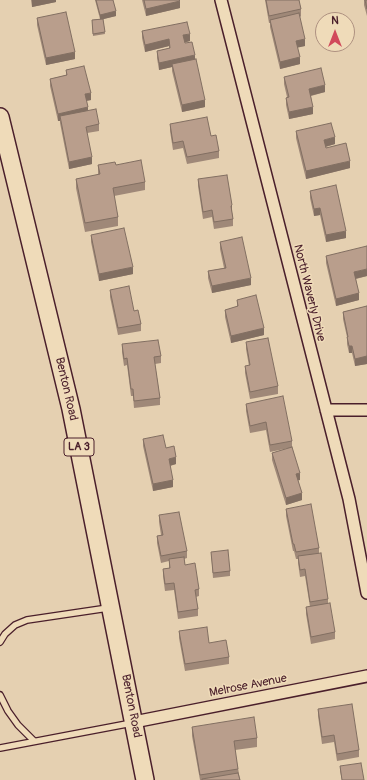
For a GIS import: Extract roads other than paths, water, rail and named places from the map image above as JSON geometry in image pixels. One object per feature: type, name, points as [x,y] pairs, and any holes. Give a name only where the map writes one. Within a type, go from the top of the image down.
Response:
[{"type":"main road","name":"Benton Road","points":[[0,117],[72,409],[145,780]]},
{"type":"street","name":"North Waverly Drive","points":[[221,0],[348,499],[367,592]]},
{"type":"street","points":[[326,410],[367,410]]},
{"type":"street","name":"Melrose Avenue","points":[[134,722],[367,676]]},
{"type":"lane","points":[[0,642],[5,634],[15,625],[27,620],[112,608]]},
{"type":"lane","points":[[0,695],[8,711],[18,725],[34,741]]},
{"type":"lane","points":[[0,748],[134,722]]}]
